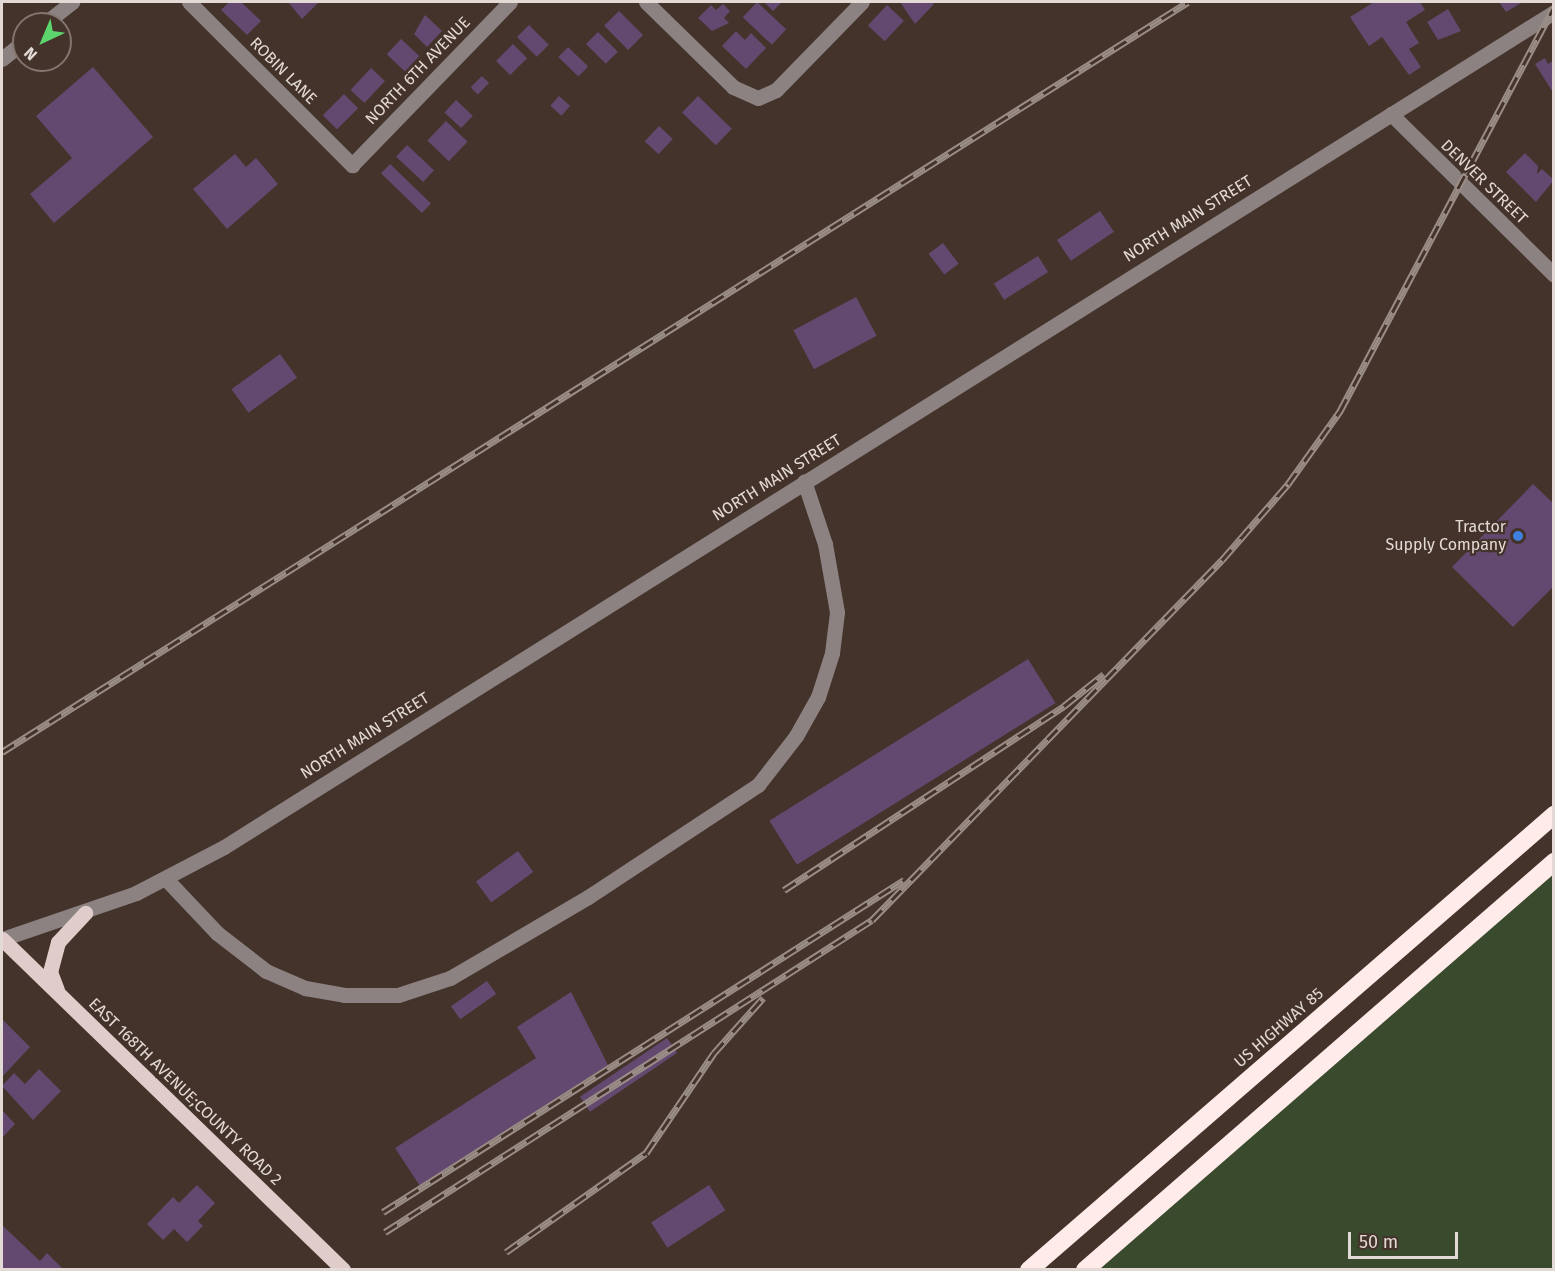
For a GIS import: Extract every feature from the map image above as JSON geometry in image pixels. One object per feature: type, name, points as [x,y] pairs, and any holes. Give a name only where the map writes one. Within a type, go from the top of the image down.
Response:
[{"type":"highway","name":"US HIGHWAY 85","points":[[1029,1269],[1554,815]]},
{"type":"highway","points":[[1085,1269],[1554,862]]},
{"type":"main road","points":[[60,995],[50,972],[52,960],[58,942],[85,913]]},
{"type":"main road","name":"EAST 168TH AVENUE;COUNTY ROAD 2","points":[[2,939],[343,1269]]},
{"type":"street","points":[[60,12],[72,2]]},
{"type":"street","name":"ROBIN LANE","points":[[189,2],[352,165]]},
{"type":"street","name":"NORTH 6TH AVENUE","points":[[352,165],[510,2]]},
{"type":"street","points":[[646,2],[733,87],[758,98],[776,90],[862,2]]},
{"type":"street","name":"NORTH MAIN STREET","points":[[2,939],[85,913],[166,879],[1554,12]]},
{"type":"street","name":"DENVER STREET","points":[[1391,114],[1554,275]]},
{"type":"street","points":[[166,879],[224,940],[266,971],[305,988],[344,995],[420,990],[588,897],[758,785],[791,744],[818,697],[832,653],[837,612],[825,543],[804,482]]},
{"type":"green space","points":[[1553,873],[1553,1269],[1085,1270]]},
{"type":"building","points":[[229,2],[241,2],[261,21],[247,35],[221,10]]},
{"type":"building","points":[[288,2],[319,2],[302,19]]},
{"type":"building","points":[[757,2],[786,29],[772,45],[743,17]]},
{"type":"building","points":[[764,2],[782,2],[773,11]]},
{"type":"building","points":[[900,2],[931,2],[934,4],[915,24]]},
{"type":"building","points":[[1374,2],[1420,2],[1425,10],[1406,22],[1419,43],[1409,49],[1421,67],[1409,75],[1382,37],[1369,46],[1350,17]]},
{"type":"building","points":[[1499,2],[1523,2],[1506,12]]},
{"type":"building","points":[[723,4],[730,11],[724,18],[729,23],[712,31],[698,18],[711,5],[716,10]]},
{"type":"building","points":[[887,5],[904,21],[885,41],[868,25]]},
{"type":"building","points":[[1448,9],[1461,31],[1438,40],[1427,22]]},
{"type":"building","points":[[619,11],[643,35],[628,50],[604,26]]},
{"type":"building","points":[[425,15],[442,31],[427,47],[414,34]]},
{"type":"building","points":[[529,25],[549,45],[537,57],[517,37]]},
{"type":"building","points":[[736,31],[745,40],[751,33],[766,48],[746,69],[722,46]]},
{"type":"building","points":[[598,32],[618,52],[606,64],[586,44]]},
{"type":"building","points":[[401,39],[419,56],[405,71],[387,54]]},
{"type":"building","points":[[513,44],[527,58],[510,75],[496,61]]},
{"type":"building","points":[[568,47],[588,66],[578,77],[558,57]]},
{"type":"building","points":[[1545,58],[1548,64],[1554,60],[1554,94],[1535,64]]},
{"type":"building","points":[[93,67],[153,137],[54,223],[30,194],[72,158],[36,116]]},
{"type":"building","points":[[371,68],[385,81],[364,103],[351,90]]},
{"type":"building","points":[[482,76],[489,83],[478,94],[471,87]]},
{"type":"building","points":[[344,94],[358,108],[337,129],[323,115]]},
{"type":"building","points":[[559,96],[570,106],[561,116],[550,106]]},
{"type":"building","points":[[698,96],[732,129],[716,145],[682,113]]},
{"type":"building","points":[[456,100],[473,116],[461,128],[444,112]]},
{"type":"building","points":[[446,121],[468,142],[449,161],[427,140]]},
{"type":"building","points":[[659,126],[673,139],[659,154],[645,141]]},
{"type":"building","points":[[407,145],[434,170],[423,182],[396,157]]},
{"type":"building","points":[[1525,153],[1538,166],[1537,174],[1542,169],[1554,180],[1536,202],[1506,172]]},
{"type":"building","points":[[235,154],[246,167],[256,158],[278,184],[227,229],[193,189]]},
{"type":"building","points":[[390,164],[431,204],[422,213],[381,173]]},
{"type":"building","points":[[1100,211],[1114,232],[1071,261],[1057,240]]},
{"type":"building","points":[[943,243],[959,264],[944,275],[929,254]]},
{"type":"building","points":[[1038,256],[1048,272],[1004,300],[994,284]]},
{"type":"building","points":[[856,297],[877,336],[814,369],[793,330]]},
{"type":"building","points":[[280,354],[297,377],[249,413],[231,389]]},
{"type":"building","name":"Tractor Supply Company","points":[[1533,484],[1554,504],[1554,586],[1513,627],[1452,567]]},
{"type":"building","points":[[1028,659],[1056,703],[797,865],[769,821]]},
{"type":"building","points":[[518,851],[533,872],[491,903],[476,882]]},
{"type":"building","points":[[487,981],[496,994],[460,1019],[451,1006]]},
{"type":"building","points":[[571,992],[608,1065],[420,1186],[395,1148],[536,1058],[517,1027]]},
{"type":"building","points":[[2,1019],[30,1047],[2,1077]]},
{"type":"building","points":[[667,1038],[677,1053],[590,1112],[580,1097]]},
{"type":"building","points":[[39,1069],[61,1091],[33,1120],[2,1086],[14,1073],[25,1084]]},
{"type":"building","points":[[2,1110],[15,1124],[2,1138]]},
{"type":"building","points":[[197,1185],[215,1203],[198,1221],[203,1226],[187,1242],[174,1229],[163,1240],[147,1224],[173,1197],[179,1203]]},
{"type":"building","points":[[709,1185],[725,1210],[667,1248],[651,1223]]},
{"type":"building","points":[[2,1225],[40,1261],[47,1253],[64,1270],[2,1270]]},
{"type":"railway","points":[[2,752],[1188,2]]},
{"type":"railway","points":[[385,1232],[872,920],[1222,560],[1288,484],[1340,411],[1554,7]]},
{"type":"railway","points":[[784,890],[1064,706],[1104,674]]},
{"type":"railway","points":[[383,1212],[904,880]]},
{"type":"railway","points":[[506,1252],[646,1153],[714,1053],[763,998]]},
{"type":"place","name":"Tractor Supply Company","points":[[1518,536]]}]
